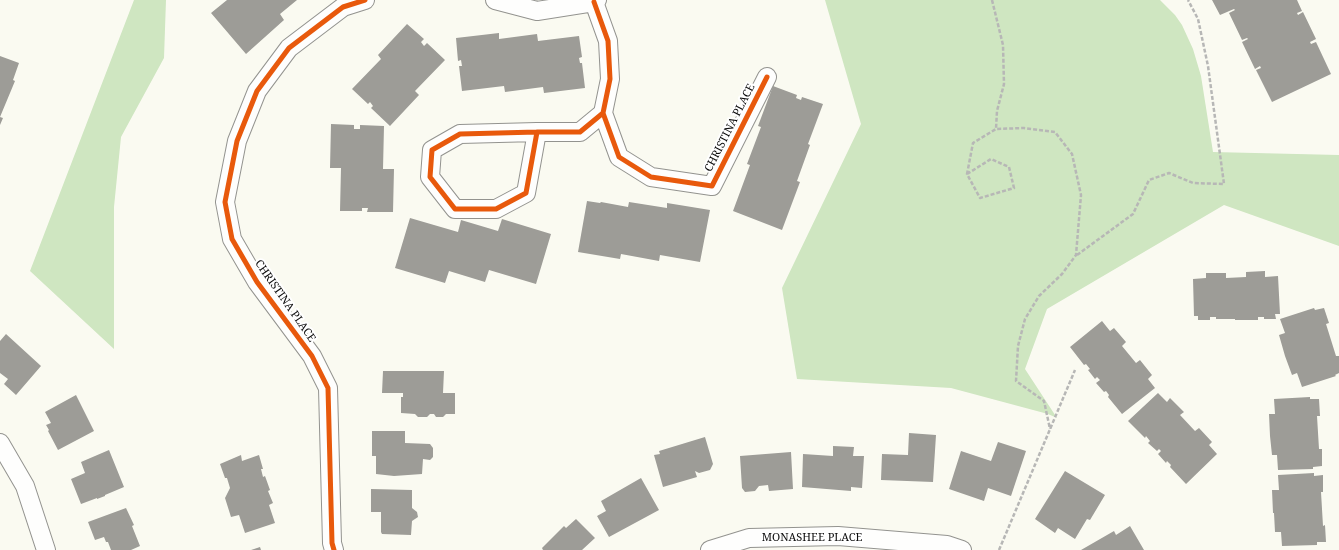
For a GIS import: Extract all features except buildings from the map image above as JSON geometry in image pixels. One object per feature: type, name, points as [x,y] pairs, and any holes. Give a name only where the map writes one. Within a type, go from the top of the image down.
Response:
[{"type":"street","name":"CHRISTINA PLACE","points":[[334,550],[332,543],[328,388],[312,356],[257,282],[232,238],[225,202],[236,141],[257,91],[289,48],[344,7],[365,0]]},
{"type":"street","points":[[495,0],[537,12],[596,1],[608,41],[610,80],[603,113],[580,132],[537,132],[460,134],[432,150],[430,177],[455,209],[496,209],[526,193],[537,132]]},
{"type":"street","name":"CHRISTINA PLACE","points":[[603,113],[619,157],[651,177],[712,186],[767,77]]},
{"type":"street","points":[[0,444],[25,486],[46,550]]},
{"type":"street","name":"MONASHEE PLACE","points":[[710,550],[749,538],[838,536],[947,545],[962,550]]},
{"type":"path","points":[[992,0],[1002,45],[1004,84],[997,111],[996,129]]},
{"type":"path","points":[[1050,429],[1044,401],[1016,382],[1018,346],[1025,319],[1039,296],[1062,274],[1076,255],[1133,214],[1148,180],[1169,173],[1193,183],[1224,184],[1208,66],[1198,19],[1188,0]]},
{"type":"path","points":[[967,174],[991,159],[1009,167],[1014,188],[980,198],[967,174],[973,143],[996,129],[1024,128],[1055,132],[1072,154],[1082,196],[1076,255]]},
{"type":"path","points":[[999,550],[1075,370]]},
{"type":"green space","points":[[134,0],[166,0],[164,58],[121,137],[114,207],[114,349],[30,271]]},
{"type":"green space","points":[[825,0],[1160,0],[1175,15],[1182,25],[1193,49],[1201,76],[1213,152],[1339,155],[1339,246],[1224,205],[1047,309],[1025,369],[1057,418],[1048,414],[951,388],[797,379],[782,288],[861,124]]},
{"type":"cycle path","points":[[334,550],[332,543],[328,388],[312,356],[257,282],[232,239],[225,202],[237,141],[257,91],[289,48],[343,7],[365,0]]},
{"type":"cycle path","points":[[537,132],[526,193],[496,209],[455,209],[430,177],[432,150],[460,134],[537,132],[580,132],[603,113],[610,79],[608,41],[594,2]]},
{"type":"cycle path","points":[[603,113],[619,157],[651,177],[712,186],[767,77]]}]
